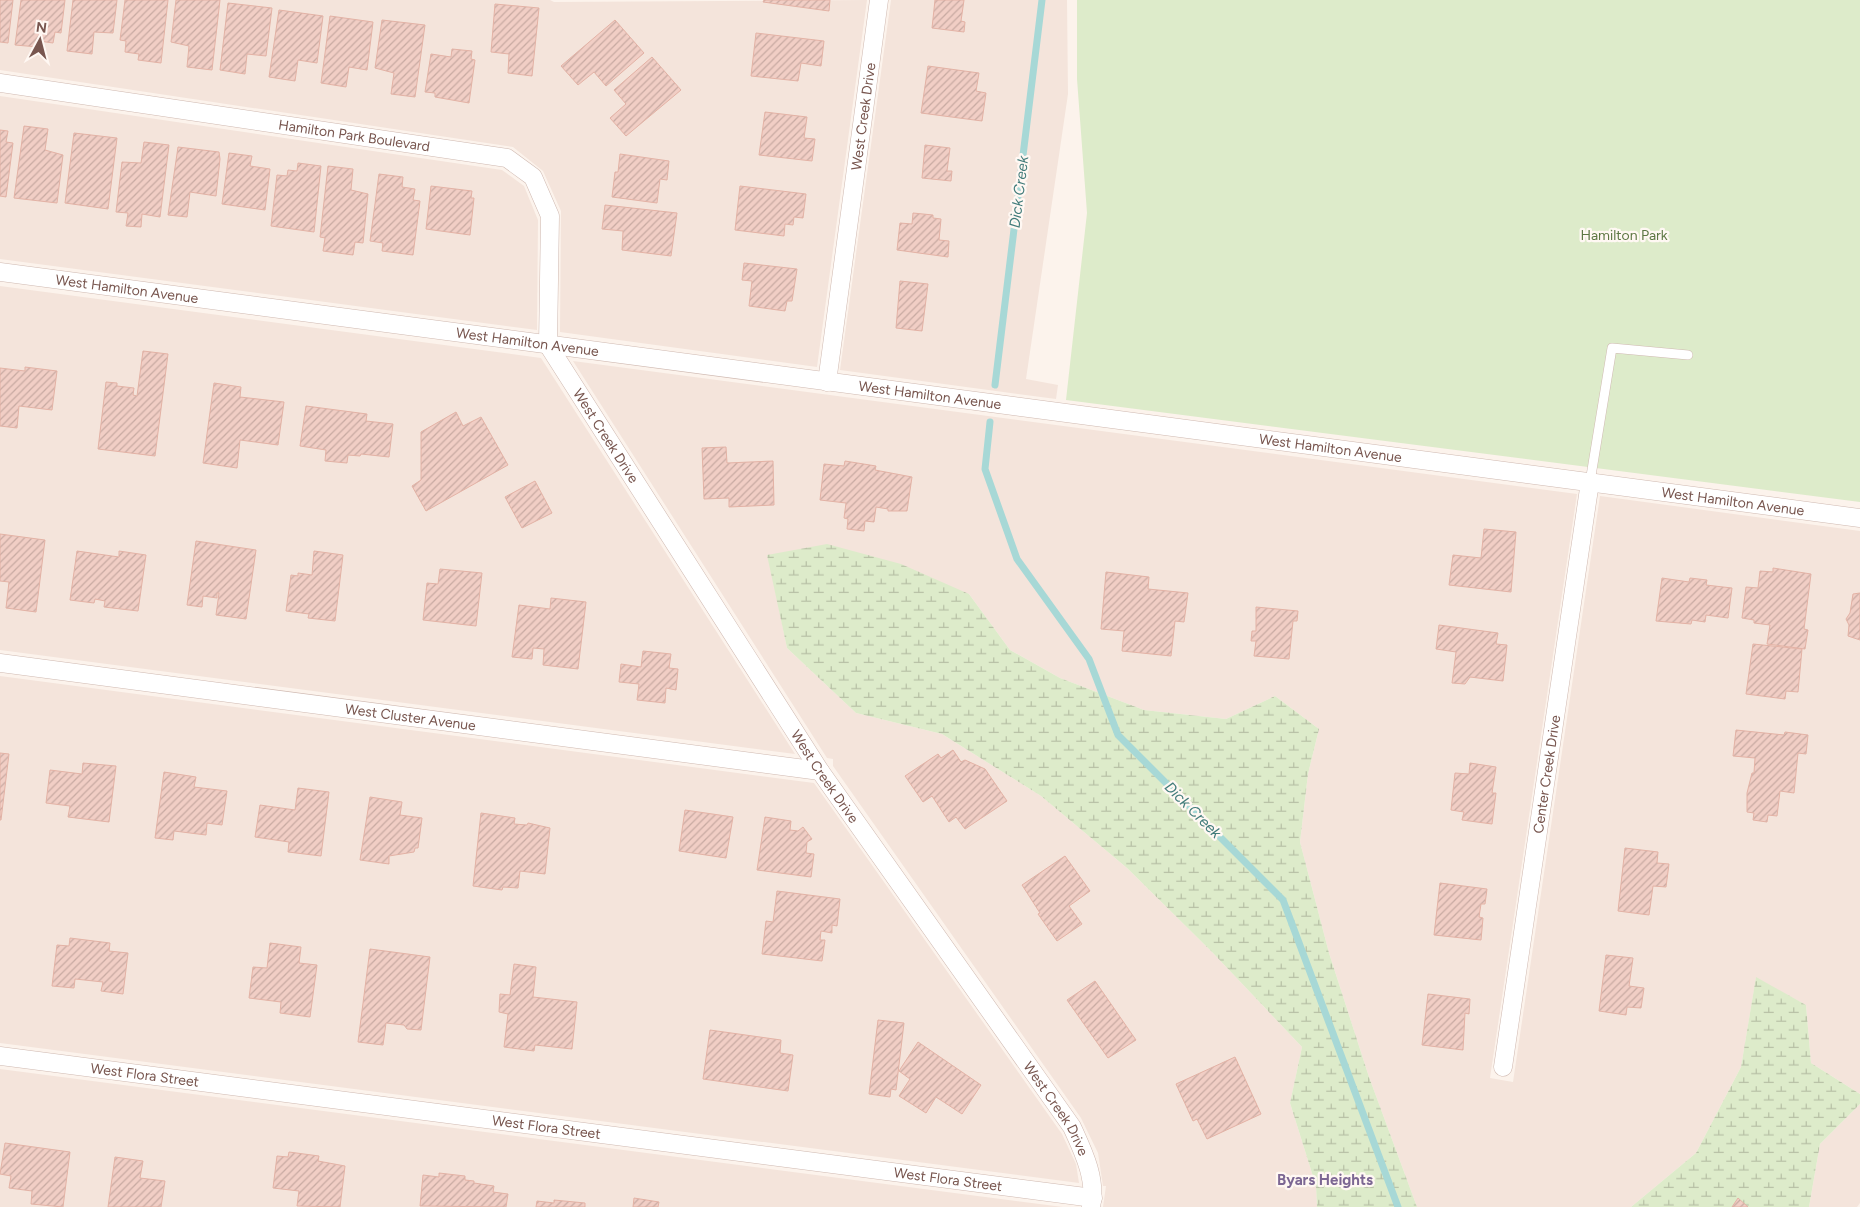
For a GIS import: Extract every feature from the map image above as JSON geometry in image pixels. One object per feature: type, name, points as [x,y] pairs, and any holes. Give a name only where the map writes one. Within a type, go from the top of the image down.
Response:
[{"type":"street","name":"West Creek Drive","points":[[827,382],[879,0]]},
{"type":"street","name":"Hamilton Park Boulevard","points":[[0,83],[507,158],[533,177],[550,216],[548,345]]},
{"type":"street","name":"West Hamilton Avenue","points":[[0,272],[1860,518]]},
{"type":"street","name":"West Creek Drive","points":[[548,345],[820,771],[1072,1126],[1087,1160],[1092,1202]]},
{"type":"street","name":"Center Creek Drive","points":[[1504,1067],[1590,482]]},
{"type":"street","name":"West Cluster Avenue","points":[[0,663],[820,771]]},
{"type":"street","name":"West Flora Street","points":[[0,1056],[1092,1202]]},
{"type":"lane","points":[[1590,482],[1612,348],[1688,355]]},
{"type":"shaded area","points":[[0,0],[550,0],[554,2],[867,0],[817,367],[560,332],[561,211],[543,171],[513,147],[0,70]]},
{"type":"shaded area","points":[[891,0],[1067,0],[1068,94],[1026,379],[1058,385],[1056,399],[840,370]]},
{"type":"shaded area","points":[[0,96],[502,170],[524,186],[538,220],[537,330],[0,259]]},
{"type":"shaded area","points":[[0,286],[541,358],[795,754],[0,650]]},
{"type":"shaded area","points":[[573,361],[1577,494],[1490,1078],[1513,1082],[1600,496],[1860,531],[1860,1094],[1811,1063],[1806,1005],[1756,978],[1741,1067],[1696,1153],[1631,1207],[1417,1207],[1369,1077],[1329,953],[1300,842],[1308,774],[1319,729],[1275,696],[1226,719],[1144,710],[1060,678],[1010,650],[969,594],[768,555],[787,648],[856,713],[942,734],[1041,796],[1127,868],[1212,952],[1302,1047],[1290,1103],[1316,1186],[1317,1207],[1103,1207],[1106,1186],[1103,1186],[1098,1153],[1081,1118],[833,766],[833,759],[827,758]]},
{"type":"shaded area","points":[[0,676],[814,783],[1062,1134],[1076,1164],[1079,1183],[0,1043]]},
{"type":"shaded area","points":[[0,1069],[1063,1207],[0,1207]]},
{"type":"shaded area","points":[[1860,1104],[1860,1203],[1857,1207],[1809,1207],[1820,1144]]},
{"type":"green space","name":"Hamilton Park","points":[[1077,0],[1860,0],[1860,502],[1066,400],[1087,213],[1077,79]]},
{"type":"green space","points":[[827,544],[901,564],[969,594],[1010,650],[1060,678],[1144,710],[1226,719],[1275,696],[1319,729],[1308,774],[1300,842],[1329,953],[1369,1077],[1417,1207],[1317,1207],[1316,1186],[1290,1103],[1302,1047],[1212,952],[1127,868],[1041,796],[942,734],[856,713],[787,648],[767,555]]},
{"type":"green space","points":[[1756,977],[1806,1005],[1811,1063],[1860,1094],[1860,1104],[1820,1144],[1809,1207],[1631,1207],[1696,1153],[1741,1067]]},
{"type":"building","points":[[0,0],[13,0],[8,43],[0,42]]},
{"type":"building","points":[[21,0],[65,0],[61,33],[55,32],[53,43],[39,41],[38,47],[15,45]]},
{"type":"building","points":[[73,0],[117,0],[113,33],[94,32],[92,54],[67,51]]},
{"type":"building","points":[[125,0],[168,0],[161,63],[138,60],[139,54],[125,52],[126,41],[120,40]]},
{"type":"building","points":[[176,0],[220,0],[212,70],[187,67],[189,46],[171,42]]},
{"type":"building","points":[[764,0],[830,0],[829,11],[763,2]]},
{"type":"building","points":[[935,0],[964,0],[961,21],[965,22],[964,32],[932,28]]},
{"type":"building","points":[[228,3],[272,8],[266,56],[247,54],[245,74],[220,70]]},
{"type":"building","points":[[495,4],[539,8],[532,76],[508,73],[509,54],[491,52]]},
{"type":"building","points":[[279,10],[323,16],[317,63],[298,60],[295,81],[269,77]]},
{"type":"building","points":[[330,16],[373,22],[367,70],[349,67],[346,87],[321,83]]},
{"type":"building","points":[[382,20],[425,25],[415,97],[391,94],[394,73],[375,68]]},
{"type":"building","points":[[615,20],[644,53],[606,86],[594,72],[578,85],[561,66]]},
{"type":"building","points":[[756,33],[824,41],[821,66],[801,63],[798,81],[751,76]]},
{"type":"building","points":[[452,49],[472,51],[471,59],[475,60],[469,103],[435,97],[435,93],[425,92],[431,54],[451,57]]},
{"type":"building","points":[[652,57],[681,90],[626,136],[610,118],[626,104],[614,90]]},
{"type":"building","points":[[928,66],[979,73],[976,91],[986,93],[982,121],[921,113]]},
{"type":"building","points":[[765,112],[807,117],[804,138],[815,139],[812,161],[759,155]]},
{"type":"building","points":[[24,126],[48,129],[45,150],[63,155],[57,203],[14,198]]},
{"type":"building","points":[[0,130],[8,131],[6,142],[13,143],[6,197],[0,196]]},
{"type":"building","points":[[74,133],[117,138],[108,209],[65,203]]},
{"type":"building","points":[[144,142],[169,145],[160,217],[142,214],[141,227],[126,226],[128,213],[116,212],[122,162],[141,163]]},
{"type":"building","points":[[925,145],[950,148],[947,171],[952,171],[951,181],[922,178]]},
{"type":"building","points":[[178,147],[219,152],[220,159],[216,196],[190,192],[187,217],[168,215]]},
{"type":"building","points":[[229,153],[252,156],[250,166],[270,169],[265,210],[222,204]]},
{"type":"building","points":[[620,154],[669,161],[667,180],[660,179],[657,203],[612,197],[615,172],[618,172]]},
{"type":"building","points":[[298,163],[321,166],[314,232],[271,226],[277,175],[287,176],[288,170],[297,171]]},
{"type":"building","points":[[328,166],[353,169],[351,190],[368,194],[363,243],[355,242],[353,255],[323,251],[325,238],[320,237]]},
{"type":"building","points":[[379,174],[403,177],[402,187],[415,189],[413,200],[420,201],[413,255],[382,251],[383,243],[370,241]]},
{"type":"building","points":[[431,186],[472,191],[471,198],[474,198],[470,235],[426,229]]},
{"type":"building","points":[[740,186],[806,194],[803,218],[794,217],[793,225],[785,224],[784,236],[735,230]]},
{"type":"building","points":[[605,205],[677,213],[671,256],[622,250],[623,231],[602,229]]},
{"type":"building","points":[[913,213],[933,215],[933,218],[941,219],[939,240],[949,241],[948,257],[897,250],[900,223],[912,224]]},
{"type":"building","points":[[744,263],[797,269],[792,301],[787,301],[785,311],[749,306],[752,281],[742,280]]},
{"type":"building","points":[[900,281],[928,284],[922,331],[896,328]]},
{"type":"building","points":[[143,351],[168,354],[155,456],[98,449],[106,382],[117,383],[117,386],[134,388],[133,395],[137,396]]},
{"type":"building","points":[[25,367],[57,371],[52,410],[19,406],[17,428],[0,426],[0,368],[25,371]]},
{"type":"building","points":[[214,383],[241,387],[240,397],[284,402],[278,445],[240,440],[237,468],[203,463]]},
{"type":"building","points":[[306,406],[367,414],[366,421],[393,424],[389,457],[361,454],[360,456],[348,455],[347,463],[325,461],[326,450],[300,446]]},
{"type":"building","points":[[456,412],[463,426],[481,417],[508,465],[426,511],[412,486],[421,480],[421,432]]},
{"type":"building","points":[[726,447],[727,463],[773,461],[774,505],[729,507],[729,498],[704,499],[702,448]]},
{"type":"building","points":[[845,461],[876,466],[875,470],[912,477],[907,511],[888,511],[888,509],[876,507],[874,522],[865,521],[864,531],[847,529],[848,519],[844,518],[846,503],[820,500],[824,464],[844,466]]},
{"type":"building","points":[[535,481],[552,513],[522,528],[505,497]]},
{"type":"building","points":[[1484,529],[1516,532],[1511,592],[1449,585],[1453,555],[1481,558]]},
{"type":"building","points":[[0,534],[45,540],[36,612],[6,608],[9,582],[0,581]]},
{"type":"building","points":[[196,541],[256,550],[246,619],[216,615],[219,593],[217,593],[217,598],[203,596],[202,607],[187,605]]},
{"type":"building","points":[[77,551],[119,557],[119,551],[146,555],[138,611],[104,607],[105,601],[95,599],[94,603],[70,600]]},
{"type":"building","points":[[314,551],[343,555],[335,621],[308,618],[309,614],[286,611],[291,575],[298,576],[298,573],[312,575]]},
{"type":"building","points":[[1773,568],[1811,574],[1804,629],[1808,630],[1805,649],[1767,644],[1770,625],[1754,623],[1754,620],[1742,618],[1746,587],[1758,588],[1760,571],[1773,572]]},
{"type":"building","points":[[440,569],[482,573],[476,626],[423,620],[427,583],[438,584]]},
{"type":"building","points":[[1106,572],[1149,577],[1148,589],[1188,593],[1184,622],[1175,621],[1171,656],[1122,651],[1124,631],[1101,629]]},
{"type":"building","points":[[1662,578],[1689,582],[1690,578],[1707,580],[1706,585],[1732,588],[1728,618],[1706,615],[1705,622],[1692,620],[1691,624],[1656,621]]},
{"type":"building","points":[[1860,593],[1860,640],[1848,636],[1849,625],[1846,619],[1850,613],[1853,594]]},
{"type":"building","points":[[551,598],[586,602],[578,669],[543,665],[544,649],[533,648],[532,659],[512,657],[519,605],[550,609]]},
{"type":"building","points":[[1256,607],[1298,611],[1297,621],[1293,621],[1289,659],[1254,656],[1256,641],[1251,641],[1252,631],[1256,631]]},
{"type":"building","points":[[1439,625],[1498,633],[1496,644],[1507,645],[1503,681],[1470,677],[1465,684],[1452,683],[1456,652],[1436,649]]},
{"type":"building","points":[[1753,644],[1802,649],[1798,692],[1786,691],[1785,699],[1746,694]]},
{"type":"building","points":[[643,651],[671,654],[669,668],[678,669],[676,690],[666,688],[665,703],[637,700],[639,684],[619,682],[621,664],[641,667]]},
{"type":"building","points":[[1736,730],[1784,735],[1785,732],[1808,735],[1806,754],[1798,753],[1794,793],[1780,791],[1777,816],[1768,815],[1767,822],[1753,820],[1754,813],[1747,812],[1747,793],[1752,773],[1754,773],[1755,758],[1733,756]]},
{"type":"building","points":[[953,750],[961,762],[965,760],[985,769],[1007,801],[965,829],[956,817],[949,822],[932,796],[923,802],[905,776],[938,754],[941,758]]},
{"type":"building","points":[[0,753],[9,754],[1,820],[0,820]]},
{"type":"building","points":[[83,763],[116,766],[109,822],[68,817],[70,806],[46,803],[50,770],[82,774]]},
{"type":"building","points":[[1470,763],[1496,767],[1492,793],[1496,793],[1492,824],[1462,820],[1464,812],[1451,810],[1455,773],[1469,774]]},
{"type":"building","points":[[164,772],[196,777],[194,787],[227,791],[222,825],[207,823],[206,835],[174,831],[173,840],[155,838]]},
{"type":"building","points":[[298,788],[329,792],[321,856],[288,852],[289,842],[255,837],[260,805],[295,810]]},
{"type":"building","points":[[370,797],[402,802],[400,815],[422,818],[418,848],[415,848],[414,852],[389,856],[389,864],[360,860]]},
{"type":"building","points":[[685,810],[733,817],[726,858],[679,851]]},
{"type":"building","points":[[481,813],[515,818],[514,824],[527,825],[528,823],[550,828],[545,874],[520,871],[518,888],[503,887],[502,890],[473,886]]},
{"type":"building","points":[[765,817],[791,821],[790,830],[798,831],[803,827],[812,839],[807,842],[806,853],[814,854],[811,877],[757,870]]},
{"type":"building","points":[[1625,848],[1658,852],[1657,863],[1669,864],[1666,887],[1653,886],[1649,915],[1618,911]]},
{"type":"building","points":[[1065,856],[1090,891],[1069,906],[1082,924],[1057,941],[1038,914],[1040,913],[1022,885]]},
{"type":"building","points":[[1440,883],[1487,889],[1485,904],[1481,904],[1479,917],[1483,918],[1481,940],[1434,935]]},
{"type":"building","points":[[777,891],[840,899],[837,926],[832,925],[832,933],[821,931],[820,940],[825,940],[822,961],[762,954],[766,921],[773,922]]},
{"type":"building","points":[[70,938],[110,943],[109,951],[128,953],[123,994],[101,991],[103,982],[75,979],[74,988],[52,986],[57,945],[69,946]]},
{"type":"building","points":[[270,943],[301,947],[299,963],[317,965],[310,1017],[280,1013],[281,1002],[249,998],[253,967],[267,968]]},
{"type":"building","points":[[370,949],[430,957],[421,1030],[407,1029],[404,1025],[386,1023],[383,1045],[358,1042]]},
{"type":"building","points":[[1606,955],[1633,958],[1629,986],[1644,988],[1641,1008],[1627,1007],[1626,1015],[1599,1011]]},
{"type":"building","points":[[514,964],[536,967],[533,997],[577,1002],[572,1049],[535,1045],[534,1051],[504,1047],[508,1014],[499,1012],[500,994],[510,995]]},
{"type":"building","points":[[1095,981],[1136,1040],[1108,1058],[1067,1000]]},
{"type":"building","points":[[1428,994],[1470,999],[1469,1014],[1465,1013],[1463,1050],[1422,1045]]},
{"type":"building","points":[[878,1020],[904,1023],[896,1090],[891,1089],[890,1097],[869,1094]]},
{"type":"building","points":[[710,1030],[781,1040],[780,1053],[793,1055],[788,1091],[703,1079]]},
{"type":"building","points":[[918,1042],[981,1085],[962,1114],[936,1097],[926,1113],[899,1096],[910,1079],[899,1071]]},
{"type":"building","points":[[1235,1057],[1261,1114],[1207,1139],[1197,1119],[1193,1121],[1176,1084]]},
{"type":"building","points":[[5,1143],[70,1152],[63,1207],[31,1204],[32,1191],[9,1188],[11,1176],[0,1174]]},
{"type":"building","points":[[289,1152],[319,1156],[318,1161],[345,1166],[340,1207],[297,1206],[299,1191],[273,1188],[277,1156],[288,1157]]},
{"type":"building","points":[[115,1157],[143,1161],[140,1178],[165,1181],[161,1207],[108,1207]]},
{"type":"building","points":[[439,1173],[465,1176],[465,1180],[494,1186],[493,1192],[508,1194],[506,1207],[420,1206],[423,1175],[439,1177]]},
{"type":"building","points":[[634,1198],[659,1202],[658,1207],[633,1207]]},
{"type":"building","points":[[1738,1198],[1748,1207],[1732,1207]]},
{"type":"building","points":[[554,1200],[585,1203],[585,1207],[536,1207],[537,1201],[554,1203]]},
{"type":"waterway","name":"Dick Creek","points":[[995,385],[1042,0]]},
{"type":"waterway","name":"Dick Creek","points":[[990,422],[985,469],[1017,559],[1089,659],[1118,735],[1283,900],[1398,1207]]},
{"type":"district","name":"Byars Heights","points":[[1325,1180]]}]
